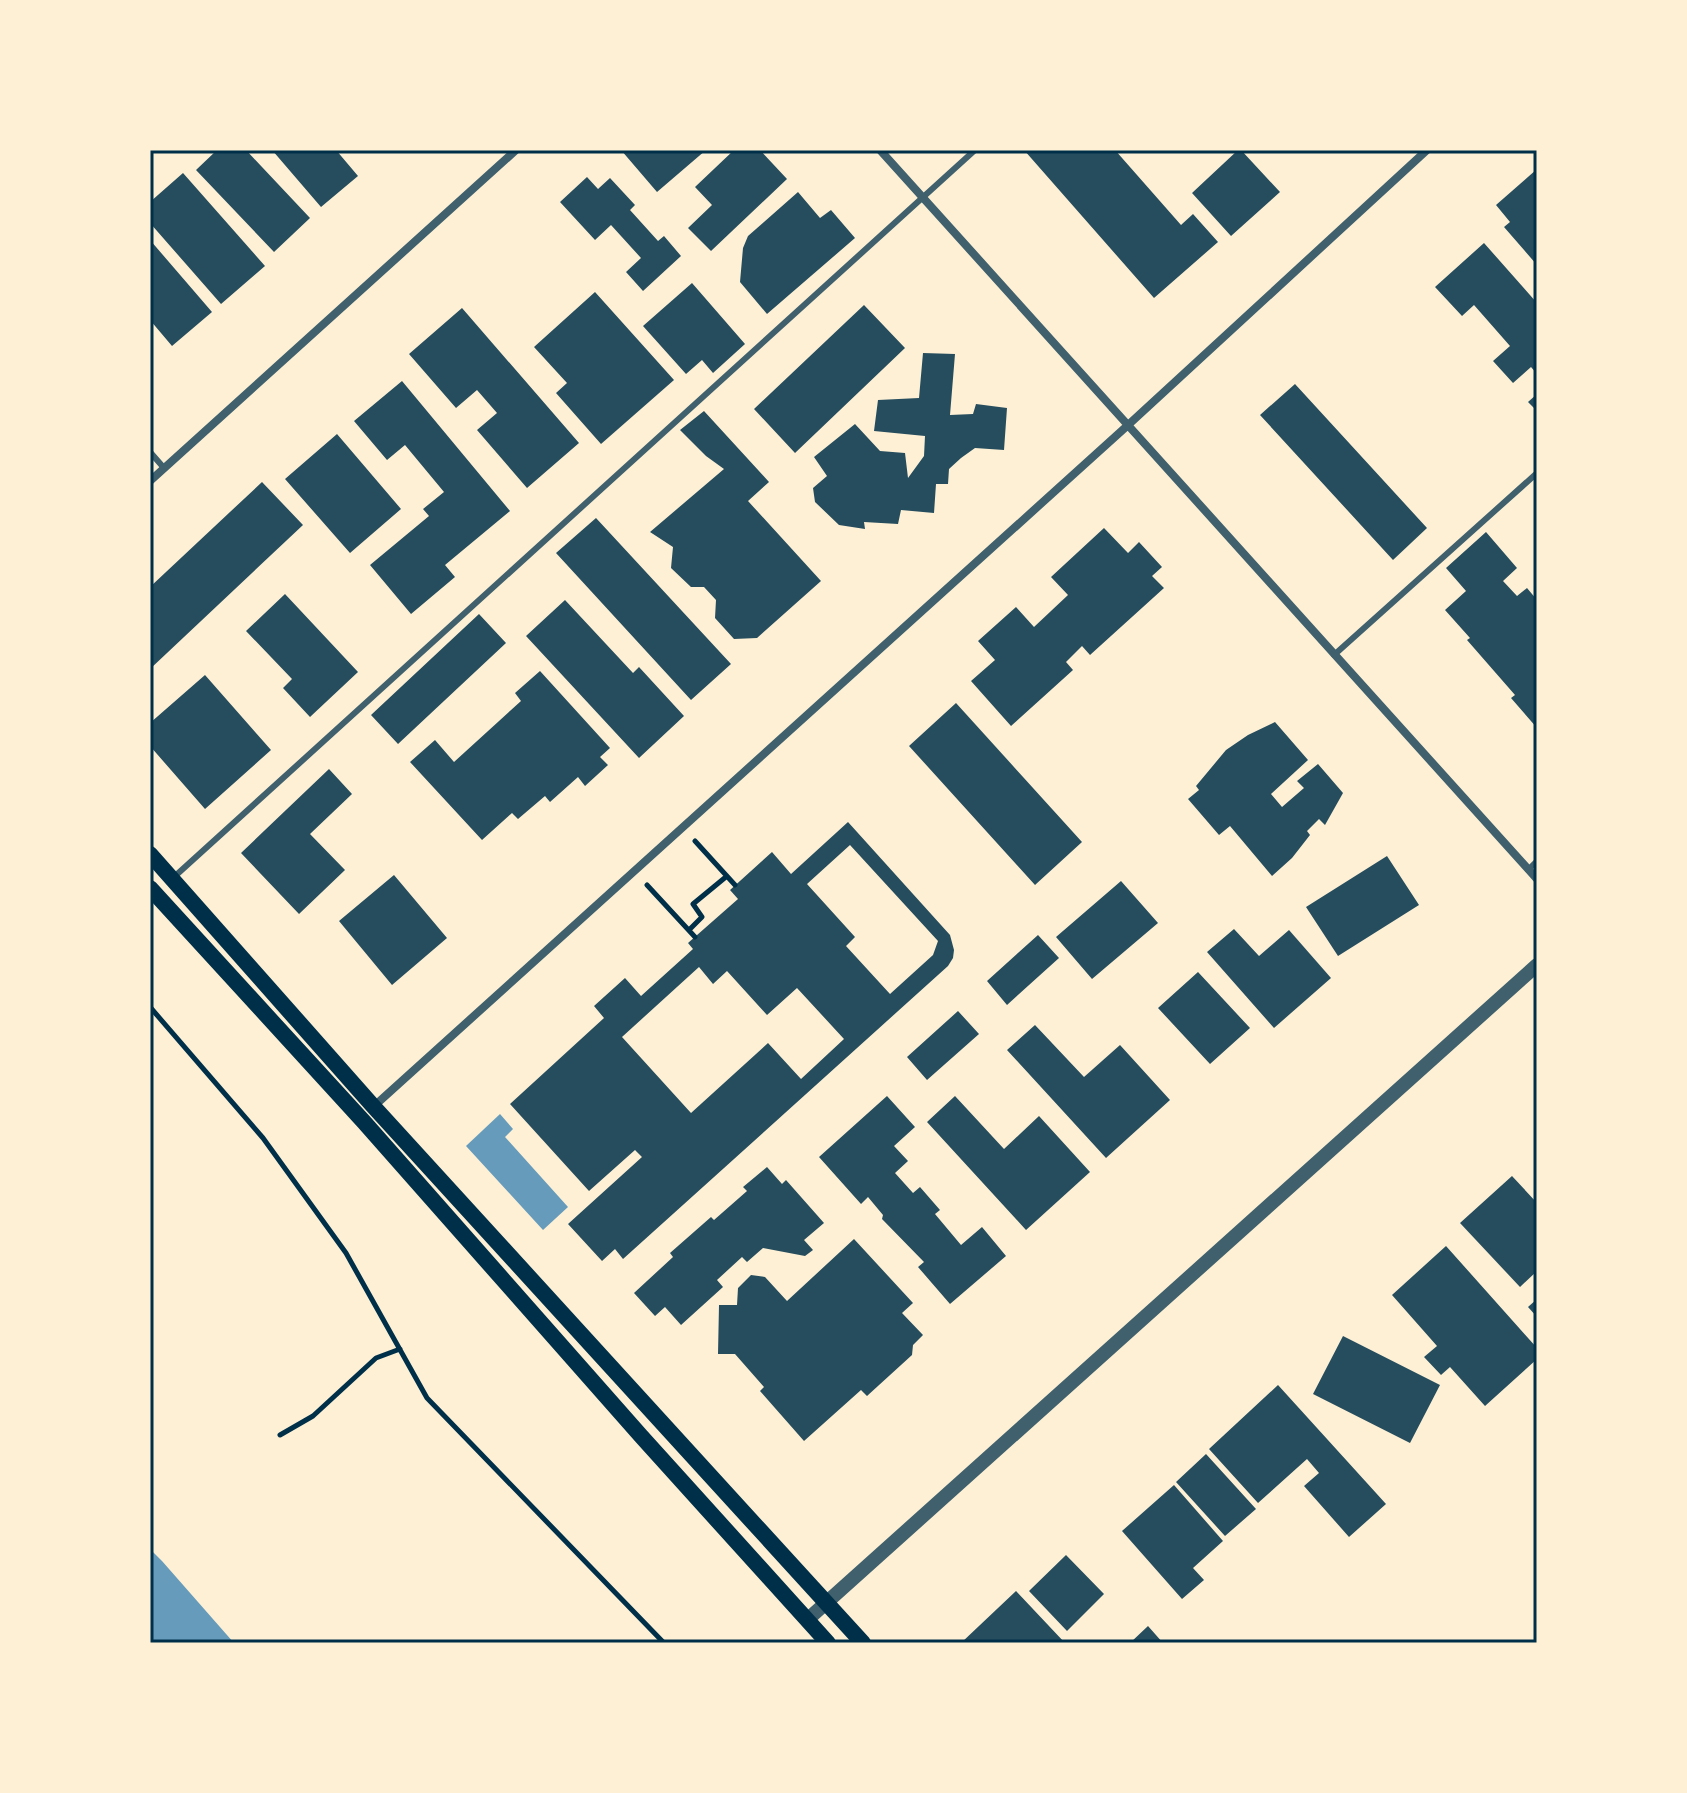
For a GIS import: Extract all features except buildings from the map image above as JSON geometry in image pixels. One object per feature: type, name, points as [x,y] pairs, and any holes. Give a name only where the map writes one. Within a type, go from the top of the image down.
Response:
[{"type":"main road","points":[[150,854],[373,1106],[863,1643]]},
{"type":"main road","points":[[150,888],[364,1122],[828,1643]]},
{"type":"street","points":[[150,481],[516,150]]},
{"type":"street","points":[[880,150],[1537,879]]},
{"type":"street","points":[[364,1122],[373,1106],[1127,426],[1427,150]]},
{"type":"street","points":[[807,1620],[1537,965]]},
{"type":"lane","points":[[171,879],[975,150]]},
{"type":"lane","points":[[150,452],[164,468]]},
{"type":"lane","points":[[1334,655],[1537,473]]},
{"type":"lane","points":[[1528,870],[1537,861]]},
{"type":"path","points":[[695,840],[735,885]]},
{"type":"path","points":[[689,930],[702,917],[693,904],[727,876]]},
{"type":"path","points":[[647,884],[695,937]]},
{"type":"path","points":[[150,1007],[263,1138],[346,1253],[427,1398],[664,1643]]},
{"type":"path","points":[[280,1435],[313,1416],[376,1358],[400,1349]]},
{"type":"water","points":[[500,1114],[513,1129],[505,1137],[568,1207],[543,1230],[466,1146]]},
{"type":"water","points":[[150,1549],[162,1561],[234,1643],[150,1643]]}]
